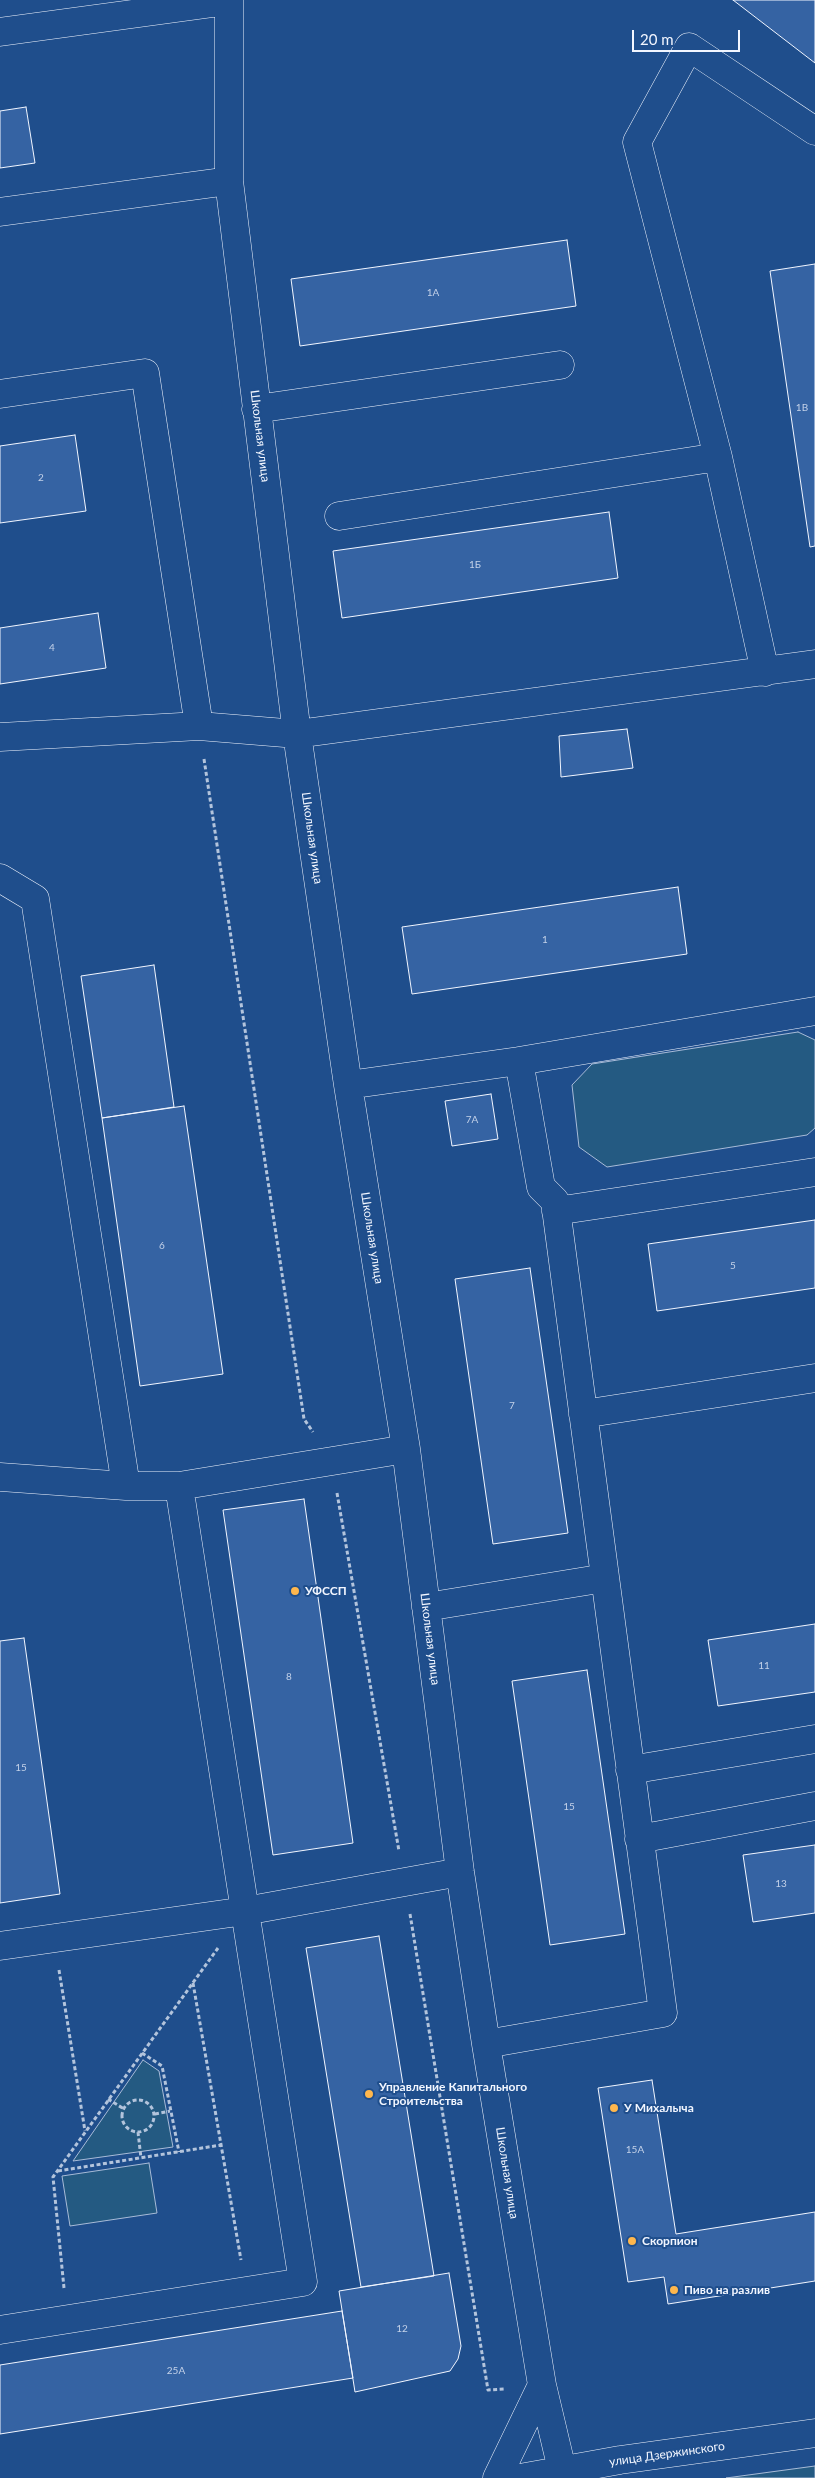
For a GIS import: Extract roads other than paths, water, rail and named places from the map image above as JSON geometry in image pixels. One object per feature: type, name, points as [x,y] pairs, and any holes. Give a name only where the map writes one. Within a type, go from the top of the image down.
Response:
[{"type":"street","points":[[0,32],[229,0]]},
{"type":"street","name":"Школьная улица","points":[[229,0],[229,182],[297,734],[348,1085],[406,1449],[460,1872],[486,2044],[542,2385],[564,2474]]},
{"type":"street","points":[[765,672],[718,456],[637,142],[688,47],[815,131]]},
{"type":"street","points":[[0,212],[229,182]]},
{"type":"street","points":[[256,410],[560,365]]},
{"type":"street","points":[[0,394],[145,373],[199,726]]},
{"type":"street","points":[[339,516],[718,456]]},
{"type":"street","points":[[0,737],[199,726],[297,734],[815,664]]},
{"type":"street","points":[[0,878],[35,899],[126,1486]]},
{"type":"street","points":[[348,1085],[518,1060],[815,1011]]},
{"type":"street","points":[[486,2044],[663,2013],[555,1201],[541,1187],[518,1060]]},
{"type":"street","points":[[556,1211],[815,1172]]},
{"type":"street","points":[[583,1414],[815,1378]]},
{"type":"street","points":[[0,1477],[126,1486],[178,1486],[406,1449]]},
{"type":"street","points":[[0,2330],[303,2282],[178,1486]]},
{"type":"street","points":[[426,1607],[605,1578]]},
{"type":"street","points":[[630,1770],[815,1739]]},
{"type":"street","points":[[640,1839],[815,1806]]},
{"type":"street","points":[[0,1946],[245,1911],[460,1872]]},
{"type":"street","points":[[497,2478],[542,2385]]},
{"type":"street","name":"улица Дзержинского","points":[[520,2478],[564,2474],[620,2460],[815,2433]]},
{"type":"place","name":"УФССП","points":[[295,1591]]},
{"type":"place","name":"Управление Капитального Строительства","points":[[369,2094]]},
{"type":"place","name":"У Михалыча","points":[[614,2108]]},
{"type":"place","name":"Скорпион","points":[[632,2241]]},
{"type":"place","name":"Пиво на разлив","points":[[674,2290]]}]
